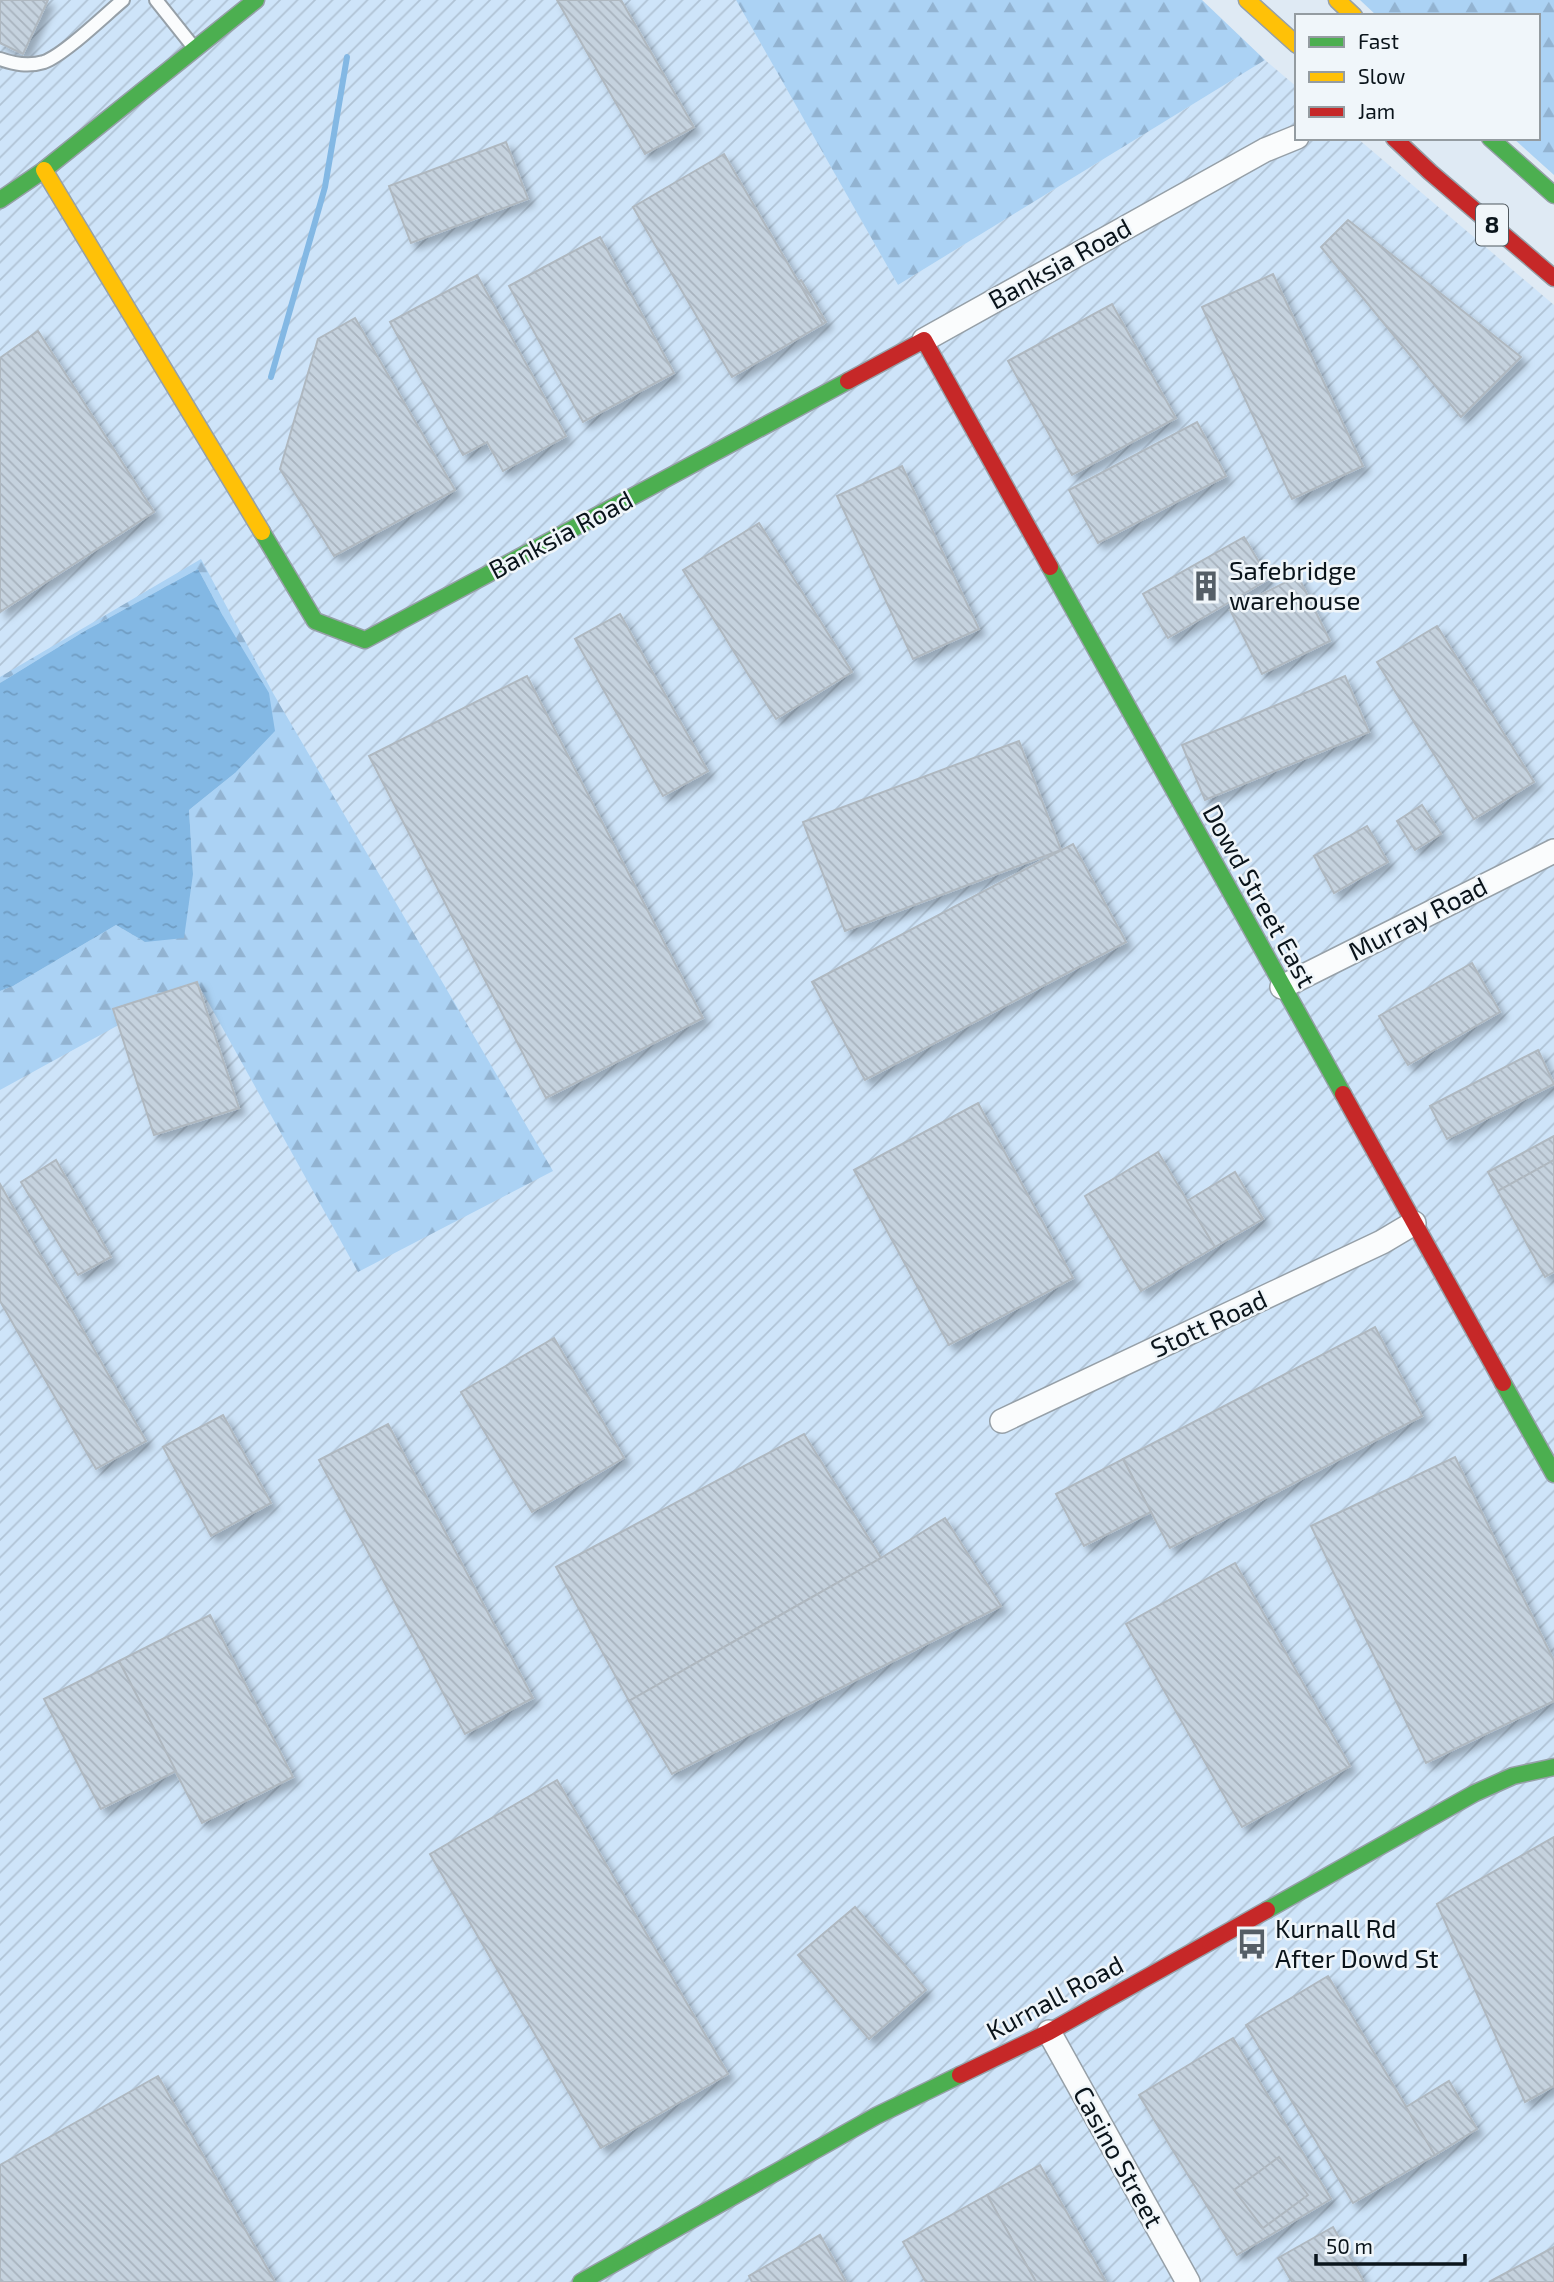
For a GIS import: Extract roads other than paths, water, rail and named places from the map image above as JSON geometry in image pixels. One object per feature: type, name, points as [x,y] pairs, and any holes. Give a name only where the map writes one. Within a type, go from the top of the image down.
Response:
[{"type":"main road","points":[[0,200],[44,170],[256,0]]},
{"type":"main road","points":[[1247,0],[1295,43]]},
{"type":"main road","points":[[1337,0],[1352,14]]},
{"type":"main road","name":"8","points":[[1396,140],[1554,278]]},
{"type":"main road","name":"8","points":[[1492,140],[1554,195]]},
{"type":"main road","name":"Banksia Road","points":[[44,170],[315,621],[365,640],[924,340]]},
{"type":"main road","name":"Dowd Street East","points":[[924,340],[1554,1474]]},
{"type":"main road","name":"Kurnall Road","points":[[582,2282],[876,2116],[1049,2032],[1475,1793],[1502,1779],[1535,1769],[1554,1767]]},
{"type":"street","name":"Banksia Road","points":[[1265,150],[1284,136],[1295,123]]},
{"type":"street","name":"Banksia Road","points":[[924,340],[1265,150],[1295,138]]},
{"type":"street","points":[[1381,140],[1430,172]]},
{"type":"street","name":"Murray Road","points":[[1282,987],[1554,851]]},
{"type":"street","name":"Stott Road","points":[[1002,1421],[1382,1242],[1414,1223]]},
{"type":"street","name":"Casino Street","points":[[1049,2032],[1188,2282]]},
{"type":"lane","points":[[0,59],[19,65],[44,62],[76,40],[123,0]]},
{"type":"lane","points":[[156,0],[195,49]]},
{"type":"water","points":[[198,569],[269,693],[275,731],[235,773],[189,810],[193,874],[184,938],[145,942],[116,925],[0,991],[0,683],[83,632]]},
{"type":"waterway","points":[[271,377],[325,187],[347,57]]},
{"type":"place","name":"Safebridge warehouse","points":[[1206,586]]},
{"type":"place","name":"Kurnall Rd After Dowd St","points":[[1252,1944]]}]
